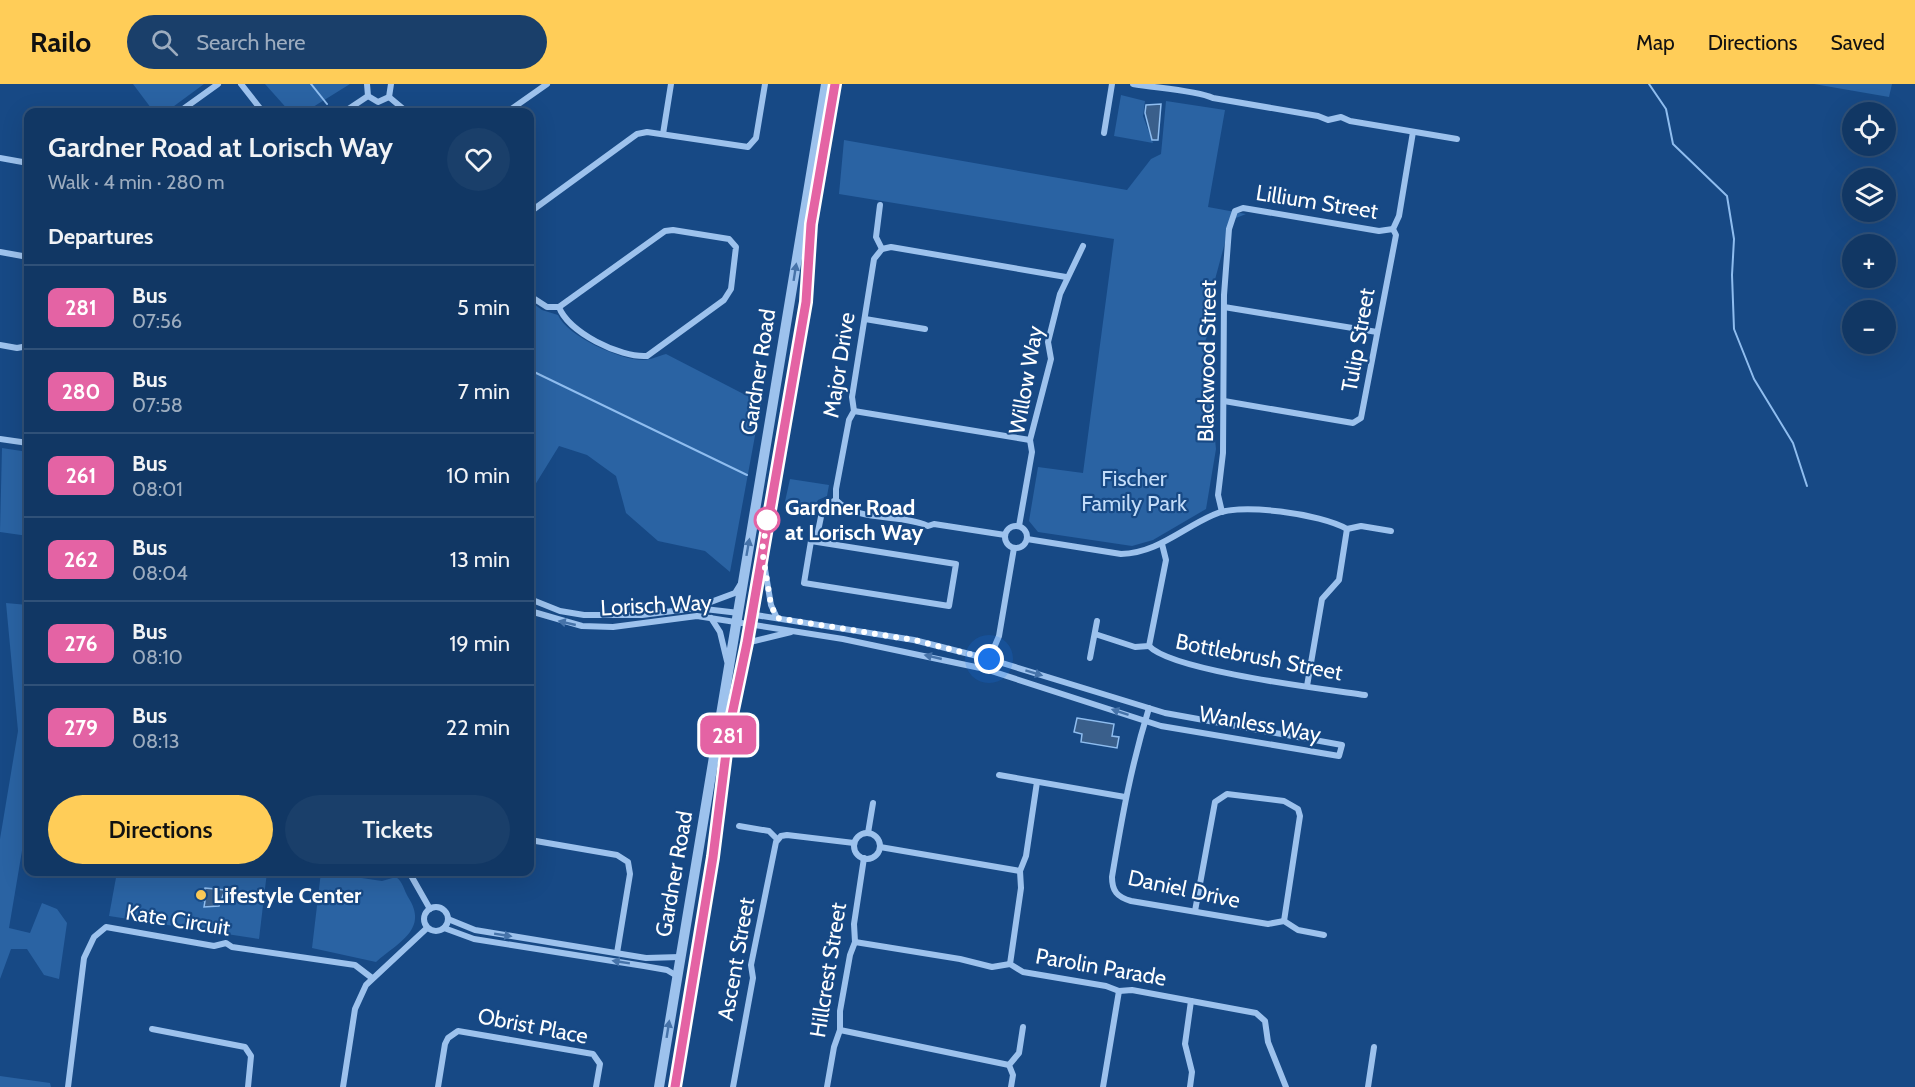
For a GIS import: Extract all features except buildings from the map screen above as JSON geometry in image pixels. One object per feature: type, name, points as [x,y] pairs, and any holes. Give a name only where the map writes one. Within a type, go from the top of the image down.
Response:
[{"type":"street","points":[[185,108],[218,84]]},
{"type":"street","points":[[241,84],[260,108]]},
{"type":"street","points":[[367,84],[368,96]]},
{"type":"street","points":[[389,97],[391,84]]},
{"type":"street","points":[[513,108],[547,84]]},
{"type":"street","points":[[663,134],[671,84]]},
{"type":"street","points":[[534,209],[637,134],[647,132],[748,147],[756,138],[765,84]]},
{"type":"street","name":"Gardner Road","points":[[658,1087],[826,84]]},
{"type":"street","name":"Gardner Road","points":[[675,1087],[713,857],[729,729],[747,643],[806,302],[811,224],[835,84]]},
{"type":"street","points":[[1104,133],[1112,84]]},
{"type":"street","points":[[1133,84],[1183,93],[1201,92],[1213,98],[1318,116],[1328,120],[1341,117],[1350,121],[1457,139]]},
{"type":"street","points":[[1201,92],[1202,84]]},
{"type":"street","points":[[368,96],[378,102],[389,97]]},
{"type":"street","points":[[350,108],[368,96]]},
{"type":"street","points":[[389,97],[402,108]]},
{"type":"street","name":"Tulip Street","points":[[1224,401],[1353,423],[1361,418],[1396,236],[1393,229],[1400,216],[1413,132]]},
{"type":"street","points":[[0,158],[24,162]]},
{"type":"street","points":[[880,205],[876,237],[882,249],[891,247],[1066,277]]},
{"type":"street","name":"Lillium Street","points":[[1235,211],[1243,208],[1379,231],[1393,229]]},
{"type":"street","name":"Blackwood Street","points":[[1222,512],[1218,495],[1223,453],[1224,307],[1229,229],[1235,211]]},
{"type":"street","points":[[534,299],[547,307],[559,307],[665,231],[673,230],[729,239],[736,247],[729,294],[647,356],[636,355],[586,338],[566,322],[559,307]]},
{"type":"street","name":"Willow Way","points":[[1019,526],[1032,452],[1030,440],[1036,427],[1051,359],[1048,342],[1066,277],[1083,246]]},
{"type":"street","name":"Major Drive","points":[[836,500],[849,420],[854,411],[852,397],[874,259],[882,249]]},
{"type":"street","points":[[0,252],[24,256]]},
{"type":"street","points":[[1224,307],[1377,332]]},
{"type":"street","points":[[865,319],[925,329]]},
{"type":"street","points":[[0,345],[24,347]]},
{"type":"street","points":[[854,411],[1030,440]]},
{"type":"street","points":[[0,439],[24,442]]},
{"type":"street","points":[[816,542],[823,507],[836,500],[844,509],[914,519],[928,526],[934,524],[1005,535]]},
{"type":"street","points":[[1028,539],[1121,554],[1135,554],[1162,544],[1222,512],[1252,509],[1333,521],[1347,529],[1361,526],[1391,531]]},
{"type":"street","points":[[1019,526],[1025,529],[1028,539],[1021,547],[1014,548],[1006,542],[1005,535],[1010,527],[1019,526]]},
{"type":"street","points":[[1307,686],[1322,599],[1339,580],[1347,529]]},
{"type":"street","points":[[811,541],[816,542],[956,564],[949,606],[804,583],[811,541]]},
{"type":"street","points":[[1095,634],[1135,647],[1149,646],[1166,560],[1162,544]]},
{"type":"street","points":[[985,669],[999,636],[1014,548]]},
{"type":"street","points":[[762,550],[771,605],[777,618]]},
{"type":"street","name":"Lorisch Way","points":[[534,601],[560,611],[605,616],[642,615],[696,608],[735,593],[743,582]]},
{"type":"street","name":"Lorisch Way","points":[[696,608],[750,619]]},
{"type":"street","name":"Lorisch Way","points":[[534,613],[562,622],[597,627],[697,616],[737,617]]},
{"type":"street","name":"Gardner Road","points":[[710,618],[720,632],[729,667]]},
{"type":"street","name":"Wanless Way","points":[[777,618],[914,640],[989,659],[1149,708],[1342,745],[1339,756],[1145,721],[985,669],[910,652],[795,631],[750,619],[777,618]]},
{"type":"street","points":[[1090,658],[1097,621]]},
{"type":"street","points":[[747,643],[795,631]]},
{"type":"street","name":"Bottlebrush Street","points":[[1149,646],[1158,655],[1202,668],[1365,696]]},
{"type":"street","name":"Daniel Drive","points":[[1149,708],[1132,760],[1125,796],[1112,877],[1112,887],[1116,894],[1131,901],[1268,924],[1284,921],[1298,930],[1324,935]]},
{"type":"street","points":[[999,775],[1125,796]]},
{"type":"street","name":"Parolin Parade","points":[[1037,782],[1026,856],[1020,870],[1021,888],[1010,963],[1023,972],[1107,986],[1119,991],[1132,990],[1256,1013],[1263,1018],[1272,1055],[1286,1087]]},
{"type":"street","points":[[1195,911],[1215,802],[1220,796],[1236,794],[1284,801],[1298,809],[1300,816],[1284,921]]},
{"type":"street","points":[[868,833],[873,803]]},
{"type":"street","points":[[739,826],[769,831],[777,839],[787,835],[854,843]]},
{"type":"street","points":[[868,833],[878,839],[880,847],[876,856],[864,858],[857,853],[854,843],[859,836],[868,833]]},
{"type":"street","name":"Ascent Street","points":[[733,1087],[753,978],[751,965],[777,839]]},
{"type":"street","points":[[534,841],[617,855],[628,862],[630,874],[617,953]]},
{"type":"street","points":[[880,847],[1020,870]]},
{"type":"street","name":"Hillcrest Street","points":[[827,1087],[834,1047],[840,1030],[840,1011],[855,942],[854,924],[864,858]]},
{"type":"street","points":[[411,876],[430,909]]},
{"type":"street","points":[[427,928],[424,916],[430,909],[442,909],[448,920],[475,930],[668,960],[680,957]]},
{"type":"street","points":[[444,928],[448,920]]},
{"type":"street","name":"Kate Circuit","points":[[68,1087],[84,958],[94,937],[106,927],[214,946],[226,944],[232,947],[356,965],[372,978]]},
{"type":"street","points":[[427,928],[436,931],[444,928],[474,939],[666,970],[677,976]]},
{"type":"street","points":[[343,1087],[355,1010],[372,978],[427,928]]},
{"type":"street","points":[[855,942],[960,959],[992,967],[1010,963]]},
{"type":"street","points":[[1103,1087],[1119,991]]},
{"type":"street","points":[[1190,1087],[1192,1072],[1185,1044],[1191,1001]]},
{"type":"street","points":[[1009,1065],[1018,1053],[1023,1027]]},
{"type":"street","points":[[152,1029],[245,1047],[251,1056],[248,1087]]},
{"type":"street","points":[[840,1030],[1009,1065]]},
{"type":"street","name":"Obrist Place","points":[[438,1087],[445,1044],[448,1038],[458,1031],[593,1054],[600,1064],[596,1087]]},
{"type":"street","points":[[1368,1087],[1374,1047]]},
{"type":"street","points":[[1009,1065],[1013,1075],[1011,1087]]},
{"type":"street","points":[[669,1087],[671,1078],[677,1073]]},
{"type":"green space","points":[[133,84],[204,84],[171,108],[151,108]]},
{"type":"green space","points":[[265,84],[350,84],[311,108],[286,108]]},
{"type":"green space","points":[[1814,84],[1892,84],[1889,97]]},
{"type":"green space","points":[[1121,95],[1145,101],[1143,116],[1153,143],[1114,136]]},
{"type":"green space","name":"Fischer Family Park","points":[[1166,101],[1225,110],[1208,207],[1246,214],[1231,220],[1213,287],[1209,330],[1205,342],[1216,449],[1206,509],[1153,540],[1132,546],[1038,532],[1029,521],[1038,467],[1083,473],[1114,239],[839,194],[844,140],[1127,190],[1151,159],[1161,154]]},
{"type":"green space","points":[[534,304],[542,310],[558,315],[572,331],[608,351],[643,360],[666,354],[761,403],[730,572],[705,551],[658,541],[626,513],[616,476],[587,455],[559,446],[534,487]]},
{"type":"green space","points":[[2,448],[24,451],[24,535],[0,532]]},
{"type":"green space","points":[[790,479],[829,485],[827,496],[818,500],[812,511],[784,506]]},
{"type":"green space","points":[[6,603],[24,605],[24,839],[9,928],[30,933],[42,903],[57,909],[67,923],[59,979],[44,975],[27,949],[11,949],[0,979],[0,839],[18,731]]},
{"type":"green space","name":"Lifestyle Center","points":[[116,876],[267,876],[259,939],[109,916]]},
{"type":"green space","points":[[321,876],[348,876],[382,881],[396,877],[402,884],[414,908],[413,926],[402,941],[376,962],[312,948]]},
{"type":"green space","points":[[0,1076],[50,1083],[51,1087],[0,1087]]},
{"type":"shaded area","points":[[1161,104],[1158,140],[1152,140],[1145,113],[1146,105]]},
{"type":"shaded area","points":[[1077,718],[1114,724],[1112,736],[1119,737],[1117,748],[1081,742],[1082,734],[1074,732]]},
{"type":"shaded area","points":[[205,888],[225,890],[219,906],[204,907],[205,901],[198,900],[199,892],[204,893]]},
{"type":"waterway","points":[[311,84],[327,104]]},
{"type":"waterway","points":[[1649,84],[1666,109],[1673,144],[1727,196],[1734,239],[1732,275],[1734,329],[1754,379],[1793,443],[1807,486]]},
{"type":"waterway","points":[[534,372],[747,475]]},
{"type":"bus line","name":"281","points":[[675,1087],[713,857],[721,774],[780,460],[806,302],[811,224],[835,84]]},
{"type":"place","name":"Gardner Road at Lorisch Way","points":[[767,520]]},
{"type":"place","name":"Lifestyle Center","points":[[201,895]]},
{"type":"route","points":[[767,520],[769,512],[762,550],[772,611],[777,618],[914,640],[989,659]]}]
